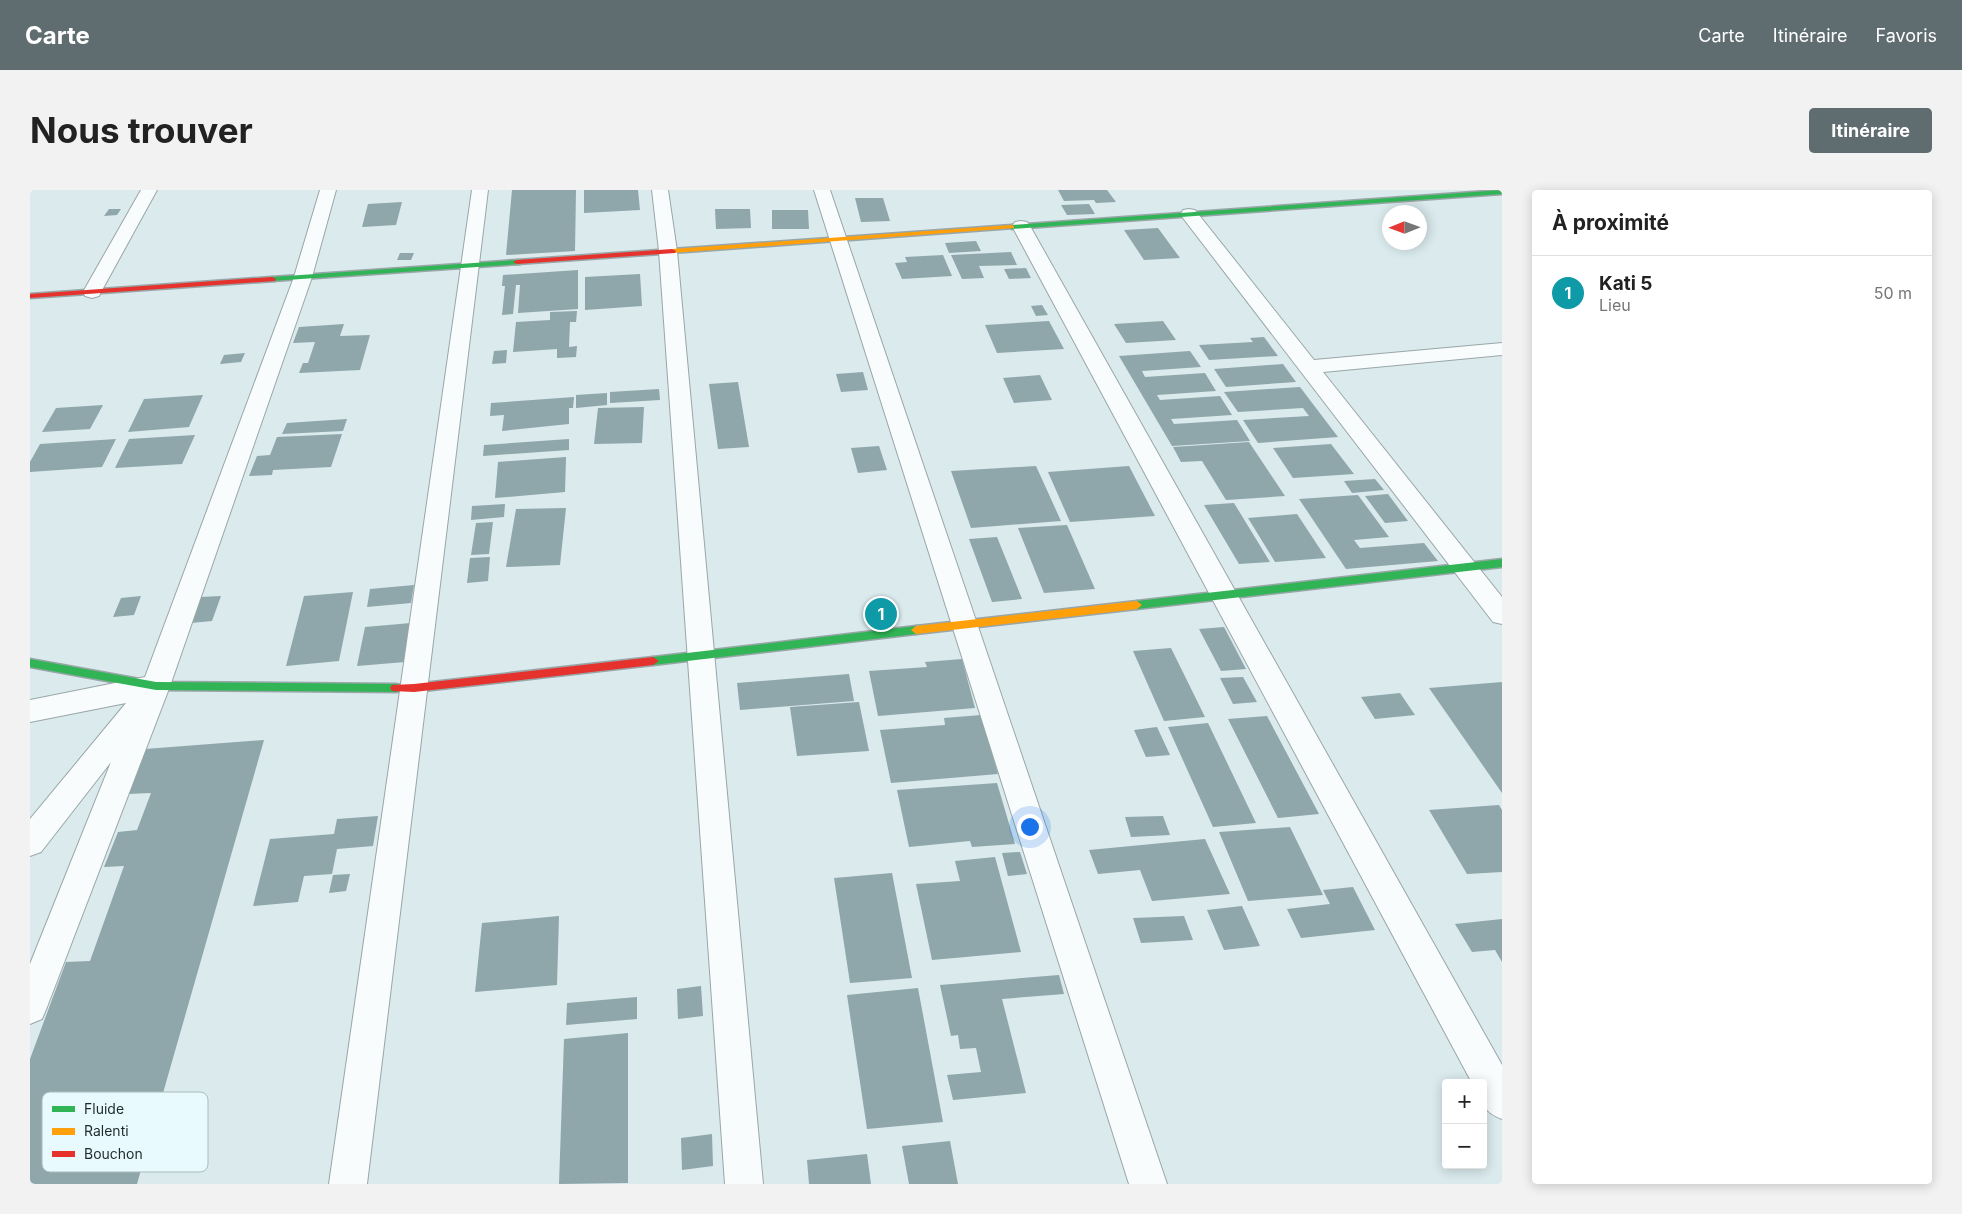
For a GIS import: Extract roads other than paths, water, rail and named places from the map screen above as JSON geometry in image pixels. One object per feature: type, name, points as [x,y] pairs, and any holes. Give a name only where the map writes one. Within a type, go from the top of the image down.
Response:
[{"type":"street","points":[[92,292],[149,190]]},
{"type":"street","points":[[30,1007],[156,686],[303,277],[328,190]]},
{"type":"street","points":[[348,1184],[480,190]]},
{"type":"street","points":[[660,190],[668,251],[744,1184]]},
{"type":"street","points":[[822,190],[1148,1184]]},
{"type":"street","points":[[30,296],[1502,192]]},
{"type":"street","points":[[1189,214],[1502,615]]},
{"type":"street","points":[[1021,226],[1502,1102]]},
{"type":"street","points":[[1309,367],[1502,349]]},
{"type":"street","points":[[30,663],[156,686],[414,688],[1502,563]]},
{"type":"street","points":[[30,711],[156,686]]},
{"type":"street","points":[[30,842],[156,686]]},
{"type":"place","name":"Kati 5","points":[[881,614]]}]
